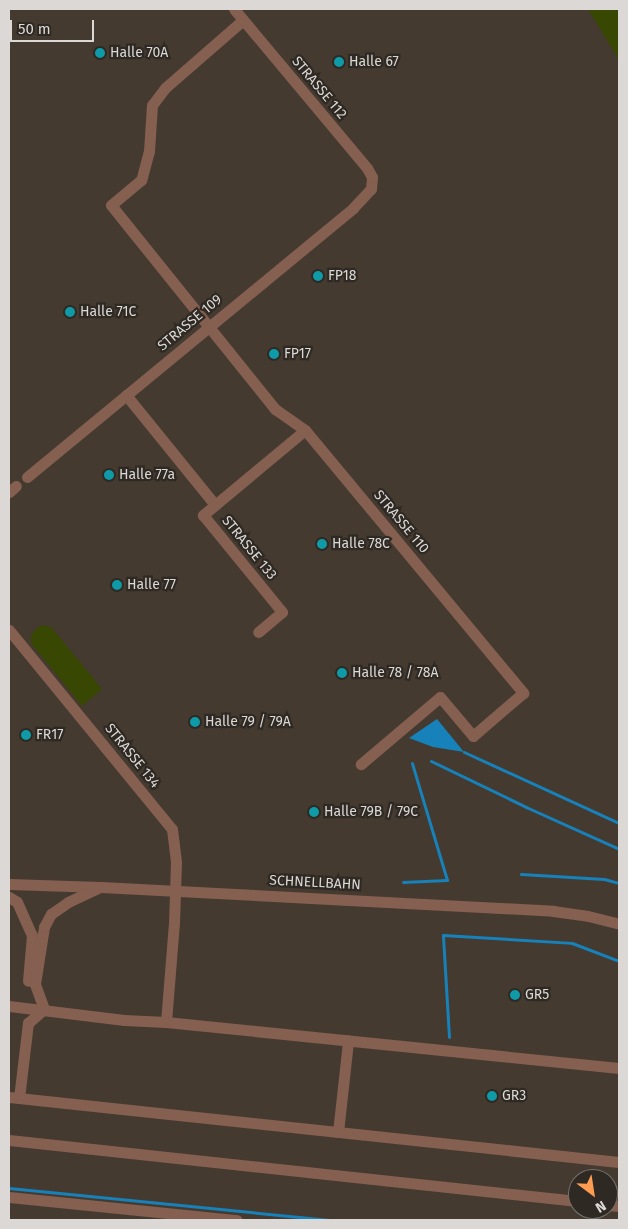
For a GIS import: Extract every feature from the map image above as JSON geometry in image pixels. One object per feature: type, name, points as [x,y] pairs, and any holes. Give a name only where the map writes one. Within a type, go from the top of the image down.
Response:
[{"type":"street","name":"STRASSE 112","points":[[234,9],[366,168],[372,178],[371,189]]},
{"type":"street","name":"STRASSE 110","points":[[243,20],[165,88],[152,105],[149,151],[141,180],[111,205],[275,408],[305,430],[523,694],[473,736],[440,698],[361,764]]},
{"type":"street","name":"STRASSE 109","points":[[27,477],[365,198],[371,189]]},
{"type":"street","name":"STRASSE 133","points":[[126,395],[215,504]]},
{"type":"street","name":"STRASSE 133","points":[[258,632],[282,612],[203,515],[305,430]]},
{"type":"street","name":"STRASSE 134","points":[[9,630],[172,829],[176,862],[174,923],[166,1022]]},
{"type":"street","name":"SCHNELLBAHN","points":[[9,884],[101,887],[553,911],[588,916],[619,924]]},
{"type":"street","points":[[44,1009],[35,984],[44,927],[51,914],[68,902],[101,887]]},
{"type":"street","points":[[9,897],[16,902],[32,935],[28,988],[33,1001],[44,1009]]},
{"type":"street","points":[[9,1006],[124,1020],[166,1022],[619,1068]]},
{"type":"street","points":[[44,1009],[28,1023],[14,1097],[619,1162]]},
{"type":"street","points":[[338,1132],[348,1040]]},
{"type":"street","points":[[9,1140],[568,1200]]},
{"type":"street","points":[[9,1197],[236,1220]]},
{"type":"shaded area","points":[[9,9],[619,9],[619,1220],[9,1220]]},
{"type":"green space","points":[[588,9],[619,9],[619,60]]},
{"type":"green space","points":[[42,625],[51,627],[102,689],[82,706],[31,643],[31,635]]},
{"type":"water","points":[[437,719],[464,752],[433,747],[409,738]]},
{"type":"waterway","points":[[464,752],[619,823]]},
{"type":"waterway","points":[[431,761],[619,849]]},
{"type":"waterway","points":[[403,882],[447,880],[412,763]]},
{"type":"waterway","points":[[521,874],[604,879],[619,883]]},
{"type":"waterway","points":[[449,1037],[443,935],[572,943],[619,961]]},
{"type":"waterway","points":[[9,1188],[329,1220]]},
{"type":"place","name":"Halle 70A","points":[[100,53]]},
{"type":"place","name":"Halle 67","points":[[339,62]]},
{"type":"place","name":"FP18","points":[[318,276]]},
{"type":"place","name":"Halle 71C","points":[[70,312]]},
{"type":"place","name":"FP17","points":[[274,354]]},
{"type":"place","name":"Halle 77a","points":[[109,475]]},
{"type":"place","name":"Halle 78C","points":[[322,544]]},
{"type":"place","name":"Halle 77","points":[[117,585]]},
{"type":"place","name":"Halle 78 / 78A","points":[[342,673]]},
{"type":"place","name":"Halle 79 / 79A","points":[[195,722]]},
{"type":"place","name":"FR17","points":[[26,735]]},
{"type":"place","name":"Halle 79B / 79C","points":[[314,812]]},
{"type":"place","name":"GR5","points":[[515,995]]},
{"type":"place","name":"GR3","points":[[492,1096]]}]
